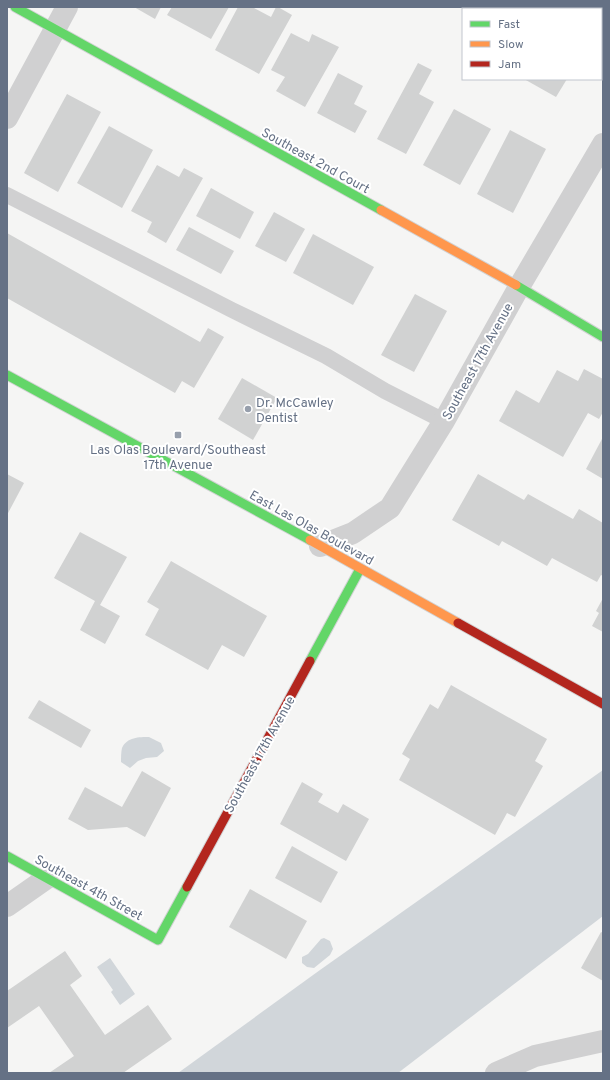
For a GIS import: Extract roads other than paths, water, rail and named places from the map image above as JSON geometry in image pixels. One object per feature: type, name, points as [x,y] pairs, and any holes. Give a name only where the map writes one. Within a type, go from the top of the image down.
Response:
[{"type":"street","name":"Southeast 2nd Court","points":[[15,7],[519,287],[603,337]]},
{"type":"street","points":[[7,118],[67,7]]},
{"type":"street","name":"Southeast 17th Avenue","points":[[320,546],[353,533],[390,508],[444,421],[519,287],[603,144]]},
{"type":"street","name":"East Las Olas Boulevard","points":[[7,375],[245,504],[603,704]]},
{"type":"street","name":"Southeast 17th Avenue","points":[[158,940],[360,569]]},
{"type":"street","name":"Southeast 4th Street","points":[[7,856],[158,940]]},
{"type":"street","points":[[7,906],[47,878]]},
{"type":"street","points":[[496,1073],[535,1056],[603,1041]]},
{"type":"lane","points":[[7,195],[232,310],[326,356],[385,391],[444,421]]},
{"type":"place","name":"Dr. McCawley Dentist","points":[[248,409]]},
{"type":"place","name":"Las Olas Boulevard/Southeast 17th Avenue","points":[[178,435]]}]
